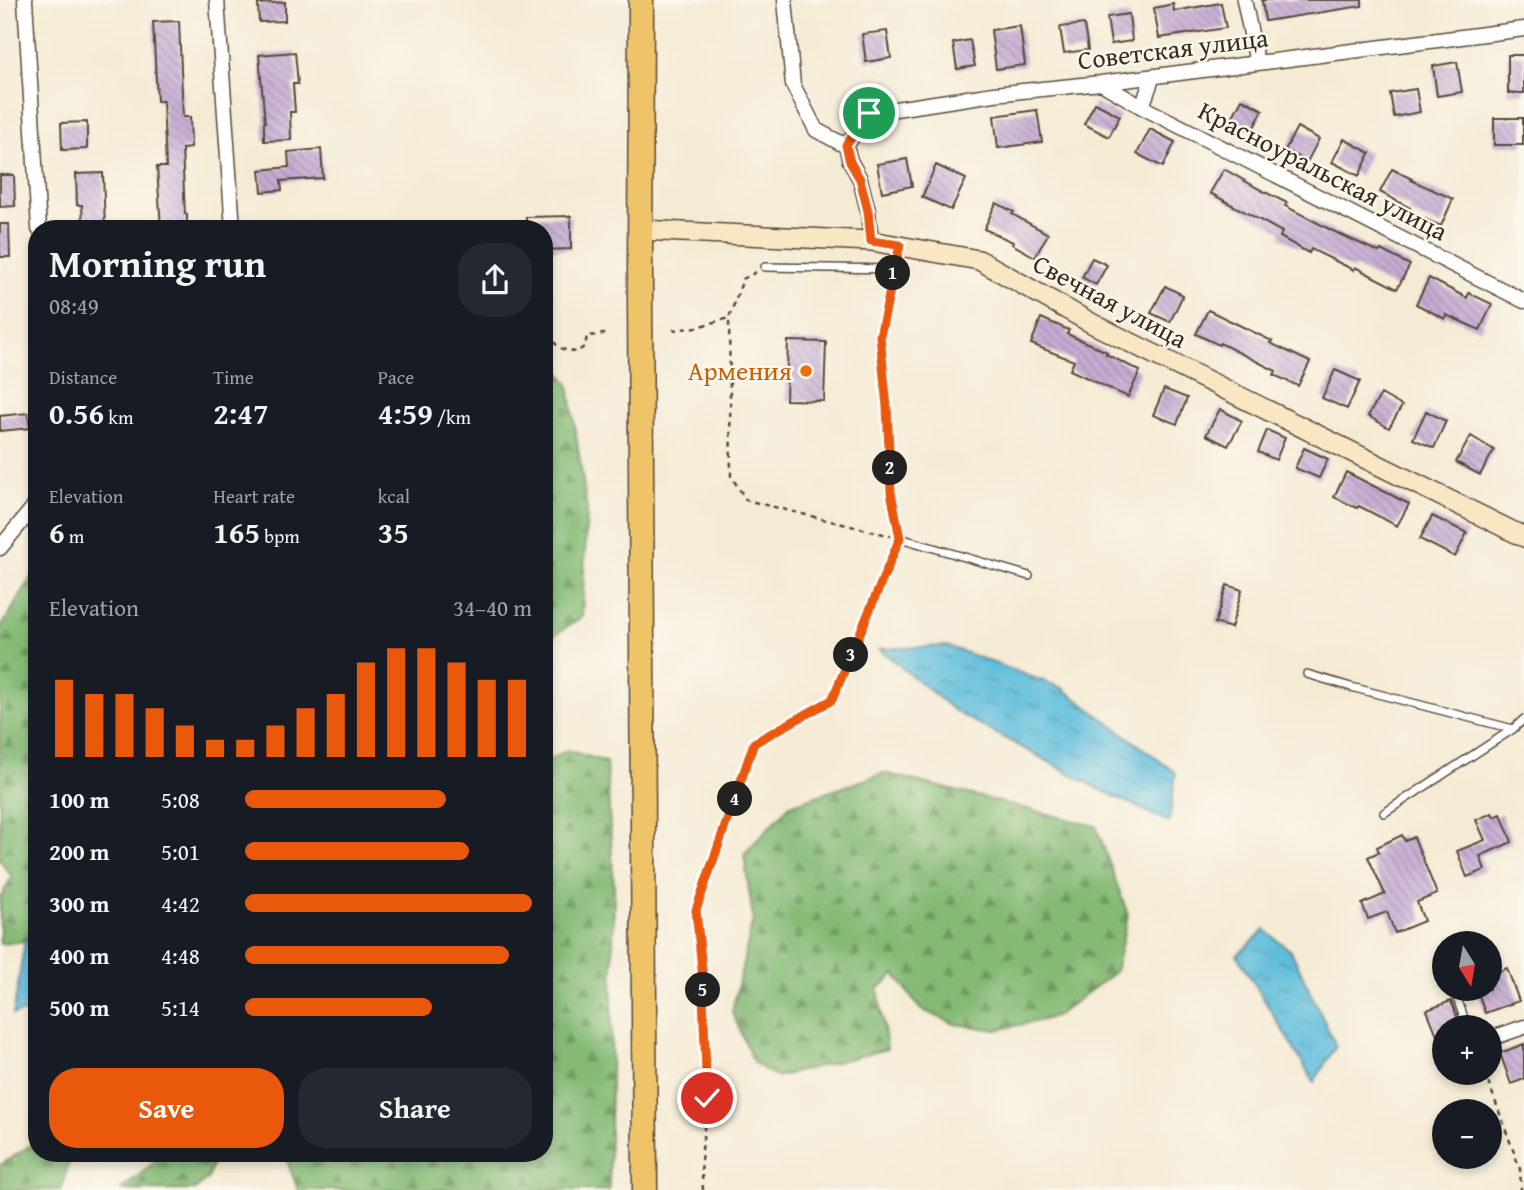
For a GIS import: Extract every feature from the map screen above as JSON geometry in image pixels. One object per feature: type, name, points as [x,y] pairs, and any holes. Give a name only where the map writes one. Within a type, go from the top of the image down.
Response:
[{"type":"highway","points":[[641,0],[645,1190]]},
{"type":"street","points":[[25,0],[38,220]]},
{"type":"street","points":[[217,0],[232,220]]},
{"type":"street","points":[[632,0],[641,30]]},
{"type":"street","points":[[785,0],[793,85],[816,131],[846,145],[850,162],[860,179],[868,211],[871,241]]},
{"type":"street","points":[[1244,0],[1256,63]]},
{"type":"street","name":"Советская улица","points":[[846,145],[869,113],[994,94],[1101,83],[1524,29]]},
{"type":"street","points":[[1142,107],[1153,76]]},
{"type":"street","name":"Красноуральская улица","points":[[1101,83],[1142,107],[1524,301]]},
{"type":"street","name":"Свечная улица","points":[[640,230],[871,241],[979,260],[1093,324],[1524,537]]},
{"type":"street","points":[[0,548],[28,514]]},
{"type":"street","points":[[1502,1035],[1524,1027]]},
{"type":"lane","points":[[900,245],[880,336],[891,492],[900,538],[1029,576]]},
{"type":"lane","points":[[765,267],[894,269]]},
{"type":"lane","points":[[1307,674],[1513,729]]},
{"type":"lane","points":[[1384,813],[1513,729],[1524,719]]},
{"type":"path","points":[[703,1190],[701,1161],[707,1098],[702,969],[696,910],[754,743],[832,700],[900,538],[746,500],[731,476],[729,318],[743,279],[765,267]]},
{"type":"path","points":[[673,330],[729,318]]},
{"type":"path","points":[[553,341],[564,351],[578,352],[585,346],[587,336],[606,334]]},
{"type":"path","points":[[1489,1085],[1520,1169],[1521,1190]]},
{"type":"green space","points":[[553,362],[569,385],[587,510],[582,617],[553,636]]},
{"type":"green space","points":[[28,583],[28,939],[0,944],[0,899],[12,877],[0,860],[0,629]]},
{"type":"green space","points":[[567,750],[606,762],[614,888],[609,1190],[298,1190],[287,1162],[553,1162],[553,758]]},
{"type":"green space","points":[[884,773],[1096,826],[1128,915],[1115,972],[1055,1017],[997,1030],[955,1024],[920,1009],[895,974],[878,989],[887,1049],[777,1077],[754,1063],[732,1012],[753,919],[744,854],[790,805]]},
{"type":"green space","points":[[28,1147],[28,1162],[69,1163],[61,1190],[0,1190],[0,1165]]},
{"type":"green space","points":[[154,1162],[213,1162],[208,1178],[195,1190],[121,1190]]},
{"type":"water","points":[[947,646],[1062,688],[1176,773],[1169,822],[1101,790],[956,712],[879,649]]},
{"type":"water","points":[[1265,930],[1291,951],[1336,1046],[1314,1082],[1237,955]]},
{"type":"water","points":[[28,939],[28,1011],[13,1015],[25,941]]},
{"type":"building","points":[[1262,0],[1362,0],[1362,6],[1265,21]]},
{"type":"building","points":[[285,2],[285,21],[259,22],[258,4]]},
{"type":"building","points":[[1221,3],[1226,28],[1159,38],[1154,8],[1173,4],[1174,11]]},
{"type":"building","points":[[1129,14],[1132,41],[1111,44],[1107,17]]},
{"type":"building","points":[[179,21],[183,117],[190,117],[191,148],[182,149],[187,220],[160,220],[157,167],[166,167],[163,101],[157,101],[153,22]]},
{"type":"building","points":[[1084,24],[1088,50],[1064,53],[1060,27]]},
{"type":"building","points":[[1020,26],[1025,65],[996,69],[991,30]]},
{"type":"building","points":[[887,31],[891,58],[866,62],[862,34]]},
{"type":"building","points":[[970,40],[975,66],[957,69],[953,43]]},
{"type":"building","points":[[295,52],[298,84],[293,84],[295,112],[290,112],[291,140],[264,141],[265,122],[259,55]]},
{"type":"building","points":[[1508,55],[1524,55],[1524,93],[1508,93]]},
{"type":"building","points":[[1457,62],[1462,92],[1437,96],[1433,66]]},
{"type":"building","points":[[1416,89],[1420,112],[1394,117],[1390,93]]},
{"type":"building","points":[[1242,99],[1263,110],[1252,131],[1231,120]]},
{"type":"building","points":[[1095,103],[1120,116],[1109,137],[1084,124]]},
{"type":"building","points":[[1037,110],[1042,142],[998,148],[994,116]]},
{"type":"building","points":[[1494,118],[1523,118],[1523,145],[1494,145]]},
{"type":"building","points":[[87,122],[87,149],[62,150],[61,123]]},
{"type":"building","points":[[1297,127],[1319,139],[1307,162],[1285,150]]},
{"type":"building","points":[[1150,129],[1175,142],[1163,167],[1137,154]]},
{"type":"building","points":[[1344,139],[1370,153],[1359,176],[1332,162]]},
{"type":"building","points":[[321,149],[323,178],[281,181],[282,190],[262,192],[260,170],[289,167],[288,152]]},
{"type":"building","points":[[907,159],[912,186],[882,192],[877,164]]},
{"type":"building","points":[[936,165],[966,179],[951,210],[922,197]]},
{"type":"building","points":[[1224,169],[1335,232],[1410,265],[1397,289],[1355,267],[1354,270],[1311,249],[1309,253],[1280,237],[1282,232],[1210,193]]},
{"type":"building","points":[[1392,169],[1453,199],[1441,226],[1408,212],[1410,208],[1380,192]]},
{"type":"building","points":[[103,173],[105,220],[83,220],[82,205],[77,205],[76,174]]},
{"type":"building","points":[[0,175],[14,175],[15,206],[0,207]]},
{"type":"building","points":[[996,203],[1048,234],[1035,257],[1012,244],[1013,242],[984,229]]},
{"type":"building","points":[[571,216],[571,249],[553,250],[553,220],[526,220],[526,217]]},
{"type":"building","points":[[0,224],[9,224],[10,257],[0,257]]},
{"type":"building","points":[[1092,258],[1107,265],[1096,285],[1082,277]]},
{"type":"building","points":[[1429,278],[1467,298],[1469,293],[1492,304],[1480,330],[1446,315],[1445,319],[1416,304]]},
{"type":"building","points":[[1165,286],[1183,295],[1170,322],[1151,313]]},
{"type":"building","points":[[1208,310],[1310,362],[1298,386],[1274,375],[1276,371],[1196,334]]},
{"type":"building","points":[[1041,318],[1069,330],[1067,334],[1140,371],[1128,397],[1070,370],[1074,361],[1031,344]]},
{"type":"building","name":"Армения","points":[[788,341],[826,342],[824,401],[786,400]]},
{"type":"building","points":[[1335,370],[1360,381],[1347,409],[1322,398]]},
{"type":"building","points":[[1164,389],[1187,398],[1177,424],[1153,415]]},
{"type":"building","points":[[1381,394],[1402,406],[1389,428],[1368,416]]},
{"type":"building","points":[[1220,409],[1242,421],[1228,446],[1206,435]]},
{"type":"building","points":[[1426,411],[1446,421],[1434,448],[1413,439]]},
{"type":"building","points":[[28,413],[28,428],[0,431],[0,416]]},
{"type":"building","points":[[1267,430],[1285,438],[1276,460],[1258,452]]},
{"type":"building","points":[[1471,436],[1494,450],[1480,475],[1456,462]]},
{"type":"building","points":[[1304,448],[1328,459],[1319,478],[1295,468]]},
{"type":"building","points":[[1346,472],[1409,504],[1397,526],[1359,506],[1357,508],[1334,497]]},
{"type":"building","points":[[1432,516],[1467,533],[1455,557],[1420,539]]},
{"type":"building","points":[[1227,585],[1242,590],[1231,628],[1215,623]]},
{"type":"building","points":[[1492,813],[1494,817],[1501,814],[1512,842],[1480,856],[1485,870],[1467,877],[1457,851],[1485,840],[1476,820]]},
{"type":"building","points":[[1402,835],[1405,841],[1414,837],[1437,894],[1417,902],[1424,921],[1395,933],[1387,912],[1368,919],[1362,904],[1385,894],[1368,857],[1379,852],[1377,847]]},
{"type":"building","points":[[1507,968],[1519,1001],[1485,1013],[1481,1001],[1502,1001],[1502,970]]},
{"type":"building","points":[[1451,1001],[1456,1015],[1432,1015],[1432,1022],[1427,1010]]},
{"type":"building","points":[[1524,1044],[1524,1079],[1511,1084],[1502,1052]]},
{"type":"place","name":"Армения","points":[[806,371]]},
{"type":"route","points":[[707,1098],[702,969],[696,910],[716,850],[754,743],[832,700],[900,538],[891,492],[880,336],[900,245],[871,241],[868,211],[860,179],[850,162],[846,145],[869,113]]}]
